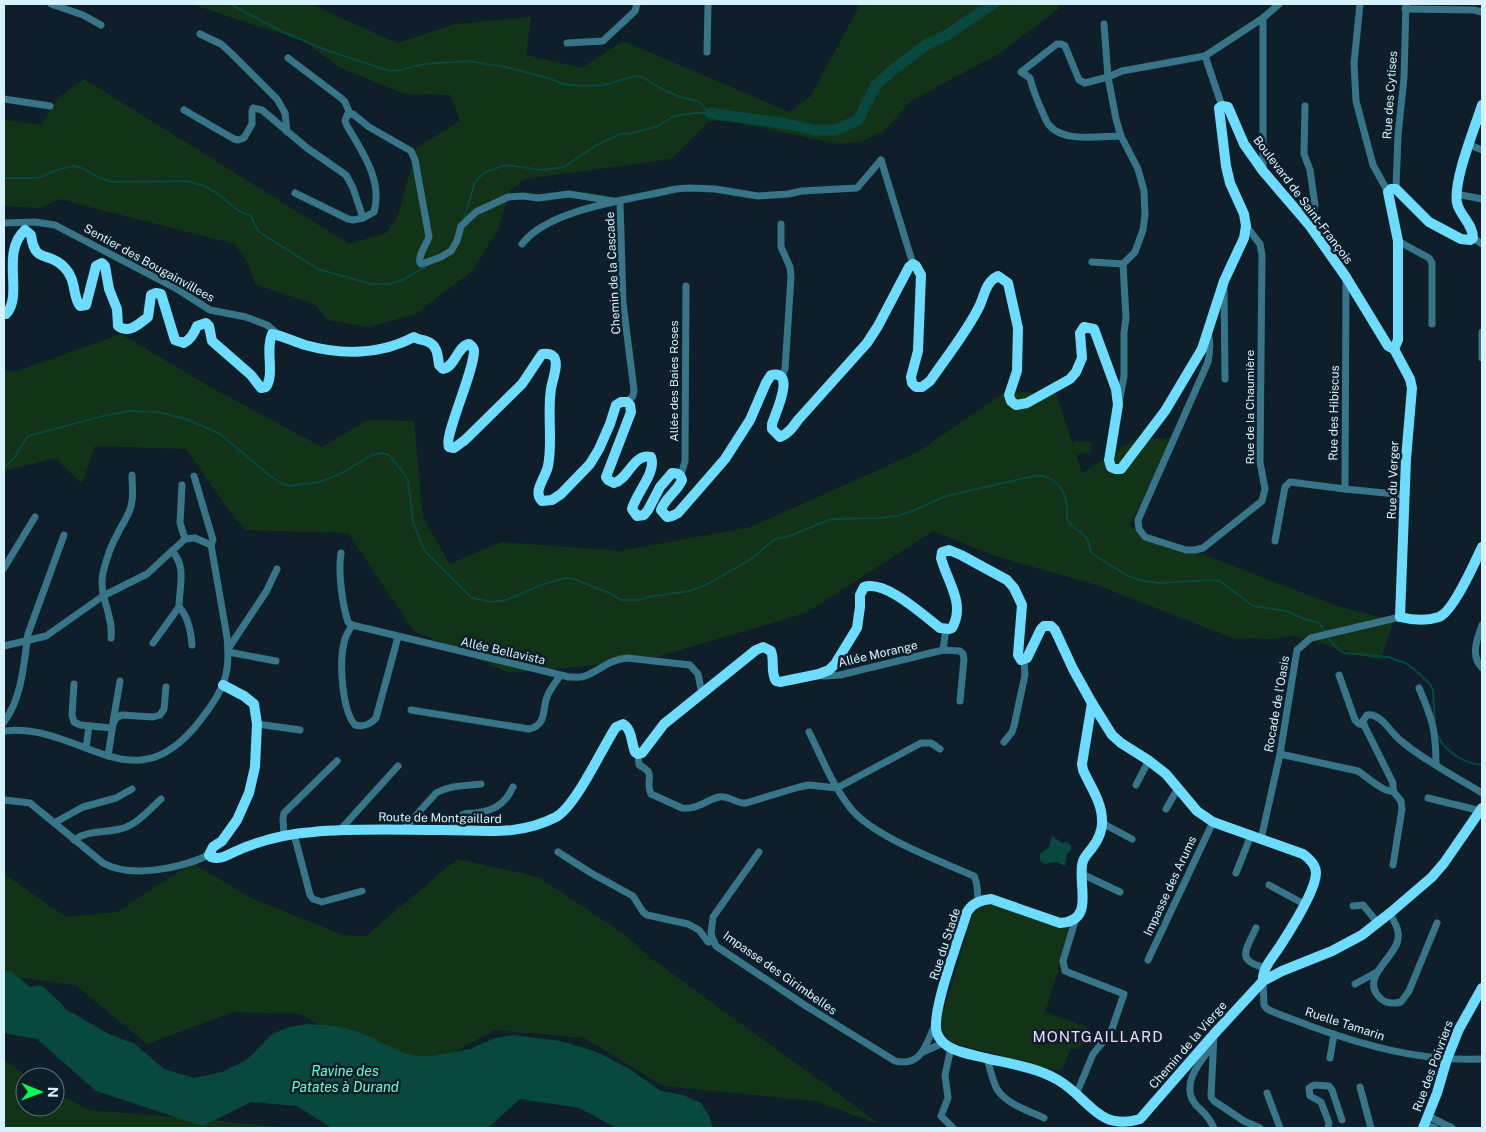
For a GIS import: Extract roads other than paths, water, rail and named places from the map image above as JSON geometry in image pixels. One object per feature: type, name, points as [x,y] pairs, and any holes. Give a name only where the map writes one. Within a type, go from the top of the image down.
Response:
[{"type":"main road","points":[[1478,241],[1459,210],[1456,194],[1459,178],[1482,105]]},
{"type":"main road","points":[[4,314],[9,311],[11,296],[5,266],[6,256],[15,237],[24,226],[31,235],[32,248],[38,254],[56,261],[66,269],[74,283],[77,303],[80,306],[86,305],[96,266],[102,264],[105,266],[109,289],[117,308],[118,326],[131,329],[148,317],[151,295],[156,292],[161,294],[175,340],[178,343],[186,342],[194,334],[198,326],[206,323],[209,326],[212,341],[251,375],[261,388],[266,387],[269,381],[269,341],[272,334],[321,350],[345,352],[371,352],[414,337],[417,340],[428,341],[436,348],[439,365],[443,369],[450,366],[463,347],[469,344],[474,351],[471,365],[447,444],[449,447],[454,448],[465,440],[522,384],[542,354],[548,353],[554,356],[556,362],[550,392],[550,449],[548,468],[537,492],[538,497],[542,501],[552,500],[561,494],[590,464],[599,450],[616,405],[621,402],[627,402],[630,405],[631,412],[606,477],[614,483],[620,481],[638,458],[651,457],[653,462],[651,470],[632,509],[637,516],[644,516],[660,486],[672,473],[681,475],[682,480],[678,489],[664,503],[661,510],[667,517],[678,513],[725,459],[750,420],[771,375],[779,375],[784,379],[784,387],[772,424],[774,433],[780,437],[784,436],[792,428],[855,358],[878,326],[906,271],[912,264],[916,266],[921,275],[918,351],[911,377],[912,383],[916,387],[922,387],[930,381],[972,320],[988,283],[998,276],[1008,283],[1018,328],[1017,371],[1010,395],[1011,401],[1016,404],[1027,403],[1070,379],[1076,372],[1082,358],[1080,333],[1084,327],[1094,329],[1116,389],[1118,405],[1109,456],[1111,466],[1116,469],[1124,466],[1165,411],[1202,349],[1224,282],[1244,238],[1246,226],[1244,214],[1230,183],[1226,166],[1218,108],[1222,106]]},
{"type":"main road","name":"Boulevard de Saint-François","points":[[1222,106],[1228,107],[1244,144],[1263,171],[1310,226],[1346,277],[1388,346],[1394,349]]},
{"type":"main road","points":[[1392,190],[1398,241],[1398,340],[1394,349]]},
{"type":"main road","points":[[1392,190],[1429,222],[1461,239],[1478,241]]},
{"type":"main road","name":"Rue du Verger","points":[[1394,349],[1410,379],[1412,388],[1400,617]]},
{"type":"main road","points":[[1400,617],[1414,620],[1441,617],[1456,597],[1482,547]]},
{"type":"main road","points":[[638,754],[644,751],[664,724],[762,647],[769,649],[773,653],[773,673],[776,681],[784,682],[819,674],[836,664],[857,628],[860,594],[864,587],[874,586],[893,594],[940,628],[952,628],[957,615],[956,598],[941,558],[942,552],[949,550],[1007,580],[1014,588],[1022,605],[1018,655],[1021,660],[1027,658],[1041,629],[1044,626],[1051,626],[1055,630],[1073,669],[1092,703],[1116,739],[1166,774],[1197,811],[1213,822],[1304,854],[1313,864],[1316,874],[1304,904],[1284,941],[1262,975],[1262,981],[1332,951],[1362,935],[1378,923],[1432,877],[1481,810]]},
{"type":"main road","points":[[1400,617],[1414,624],[1438,624],[1446,621],[1455,611],[1482,560]]},
{"type":"main road","points":[[209,855],[213,847],[222,841],[237,820],[249,793],[255,767],[257,724],[254,704],[224,685]]},
{"type":"main road","points":[[1076,918],[1082,906],[1084,860],[1096,842],[1102,823],[1101,807],[1083,770],[1082,764],[1092,703]]},
{"type":"main road","name":"Route de Montgaillard","points":[[209,855],[214,859],[223,858],[233,852],[263,841],[289,835],[340,830],[506,832],[536,826],[558,816],[572,802],[619,724],[628,727],[632,744],[638,754]]},
{"type":"main road","name":"Rue du Stade","points":[[935,1025],[938,1005],[970,907],[979,901],[991,899],[1060,924],[1071,922],[1076,918]]},
{"type":"main road","name":"Chemin de la Vierge","points":[[1142,1124],[1214,1034],[1262,981]]},
{"type":"main road","name":"Rue des Poivriers","points":[[1428,1124],[1447,1059],[1459,1029],[1482,988]]},
{"type":"main road","points":[[935,1025],[936,1032],[947,1046],[1058,1079],[1105,1125],[1122,1128],[1142,1124]]},
{"type":"street","points":[[51,4],[83,15],[101,25]]},
{"type":"street","points":[[567,43],[603,41],[635,11],[637,4]]},
{"type":"street","points":[[707,52],[708,4]]},
{"type":"street","points":[[1120,136],[1080,138],[1054,130],[1049,125],[1034,96],[1030,78],[1022,72],[1056,44],[1065,46],[1081,82],[1088,83],[1122,71],[1205,56],[1263,18],[1279,4]]},
{"type":"street","points":[[1360,4],[1354,63],[1356,101],[1373,165],[1392,190]]},
{"type":"street","points":[[1405,7],[1474,7],[1482,12]]},
{"type":"street","name":"Rue des Cytises","points":[[1392,190],[1404,78],[1405,7]]},
{"type":"street","points":[[1263,18],[1263,171]]},
{"type":"street","points":[[1092,262],[1122,264],[1135,252],[1146,215],[1144,191],[1138,169],[1120,136],[1108,77],[1104,24]]},
{"type":"street","points":[[200,34],[221,44],[277,99],[285,113],[287,132]]},
{"type":"street","points":[[1205,56],[1222,106]]},
{"type":"street","name":"Chemin de la Cascade","points":[[288,58],[341,98],[345,102],[350,114],[412,151],[429,237],[426,248],[420,256],[420,263],[422,264],[441,258],[451,251],[457,241],[461,226],[476,212],[508,197],[538,198],[569,194],[620,202],[623,303],[634,390],[633,396],[627,402]]},
{"type":"street","points":[[4,99],[50,106]]},
{"type":"street","points":[[1305,106],[1304,154],[1310,170],[1315,205],[1310,226]]},
{"type":"street","points":[[184,110],[238,140],[244,138],[252,124],[252,111],[254,108],[262,110],[287,132],[346,175],[353,188],[363,218],[348,219],[295,193]]},
{"type":"street","name":"Chemin de la Cascade","points":[[350,114],[347,115],[345,121],[367,160],[376,187],[374,212],[363,218]]},
{"type":"street","points":[[1470,145],[1482,150]]},
{"type":"street","points":[[522,244],[533,232],[552,222],[594,206],[689,188],[715,189],[758,196],[857,188],[881,160],[912,264]]},
{"type":"street","points":[[1456,194],[1482,199]]},
{"type":"street","name":"Sentier des Bougainvillees","points":[[4,223],[24,226],[34,222],[54,225],[158,279],[210,310],[246,317],[267,325],[280,336]]},
{"type":"street","points":[[781,224],[781,247],[790,267],[791,278],[782,376]]},
{"type":"street","name":"Rue de la Chaumière","points":[[1208,330],[1211,340],[1211,351],[1208,362],[1138,520],[1139,529],[1145,537],[1186,550],[1203,548],[1262,501],[1265,489],[1260,462],[1262,255],[1260,244],[1246,226]]},
{"type":"street","points":[[1398,241],[1429,258],[1432,263],[1432,324]]},
{"type":"street","points":[[1118,405],[1124,376],[1124,332],[1126,318],[1122,264]]},
{"type":"street","name":"Rue des Hibiscus","points":[[1345,489],[1346,277]]},
{"type":"street","points":[[156,292],[158,279]]},
{"type":"street","points":[[1224,282],[1225,379]]},
{"type":"street","name":"Allée des Baies Roses","points":[[681,475],[685,462],[686,286]]},
{"type":"street","points":[[1482,332],[1482,358]]},
{"type":"street","points":[[111,638],[111,628],[101,586],[103,573],[114,542],[128,517],[132,504],[132,475]]},
{"type":"street","points":[[4,731],[17,729],[34,730],[108,756],[125,761],[134,761],[168,752],[182,742],[218,698],[224,685],[228,650],[211,545],[213,540],[194,476]]},
{"type":"street","points":[[1275,541],[1285,487],[1290,482],[1405,494]]},
{"type":"street","points":[[182,485],[180,523],[185,539]]},
{"type":"street","points":[[4,568],[35,517]]},
{"type":"street","points":[[4,722],[11,713],[16,698],[34,617],[64,535]]},
{"type":"street","points":[[4,646],[46,636],[103,596],[143,577],[185,539],[194,538],[211,545]]},
{"type":"street","points":[[153,643],[179,607],[182,570],[179,560],[172,551]]},
{"type":"street","points":[[341,553],[340,563],[346,613],[348,622],[352,625],[343,645],[342,672],[348,712],[355,725],[369,725],[376,718],[398,637]]},
{"type":"street","points":[[228,650],[266,592],[277,569]]},
{"type":"street","points":[[179,607],[190,630],[192,644]]},
{"type":"street","name":"Rocade de l'Oasis","points":[[1261,839],[1280,754],[1297,650],[1311,638],[1320,635],[1400,617]]},
{"type":"street","name":"Allée Bellavista","points":[[352,625],[560,676],[585,676],[607,663],[627,658],[690,665],[696,670],[702,694]]},
{"type":"street","points":[[1482,625],[1476,643],[1475,656],[1482,668]]},
{"type":"street","points":[[946,629],[943,650],[960,651],[964,659],[960,701]]},
{"type":"street","points":[[228,650],[276,661]]},
{"type":"street","name":"Allée Morange","points":[[819,674],[824,676],[840,675],[943,650]]},
{"type":"street","points":[[1004,742],[1014,726],[1025,675],[1024,660]]},
{"type":"street","points":[[1340,675],[1355,720],[1359,724],[1364,725]]},
{"type":"street","points":[[411,710],[530,729],[538,726],[543,720],[548,695],[560,676]]},
{"type":"street","points":[[108,756],[120,681]]},
{"type":"street","points":[[74,684],[72,719],[76,724],[112,726]]},
{"type":"street","points":[[112,726],[116,718],[122,715],[153,717],[160,715],[164,708],[166,687]]},
{"type":"street","points":[[1419,688],[1432,719],[1436,764]]},
{"type":"street","points":[[1393,865],[1402,810],[1401,801],[1393,791],[1393,783],[1364,725],[1363,721],[1367,715],[1374,715],[1402,742],[1482,793]]},
{"type":"street","points":[[257,724],[300,730]]},
{"type":"street","points":[[86,748],[89,726]]},
{"type":"street","points":[[810,732],[837,788],[853,811],[871,826],[894,840],[974,876],[978,883],[977,895],[979,901]]},
{"type":"street","points":[[638,754],[639,764],[647,768],[649,773],[648,788],[651,794],[682,808],[693,808],[721,797],[727,797],[738,803],[746,803],[788,789],[809,785],[837,788],[921,743],[931,743],[940,749]]},
{"type":"street","points":[[1280,754],[1358,771],[1386,791],[1393,791]]},
{"type":"street","points":[[1136,785],[1148,760]]},
{"type":"street","points":[[337,761],[284,813],[283,819],[313,899],[322,902],[362,891]]},
{"type":"street","points":[[340,830],[398,766]]},
{"type":"street","points":[[403,830],[436,794],[443,789],[481,784]]},
{"type":"street","points":[[450,830],[461,815],[486,811],[499,806],[509,795],[513,787]]},
{"type":"street","points":[[1166,809],[1178,788]]},
{"type":"street","points":[[54,823],[83,807],[116,798],[132,789]]},
{"type":"street","points":[[1428,798],[1481,810]]},
{"type":"street","points":[[74,840],[81,835],[129,826],[161,799]]},
{"type":"street","points":[[4,800],[30,803],[103,863],[112,868],[145,870],[178,866],[194,862],[209,855]]},
{"type":"street","name":"Impasse des Arums","points":[[1148,960],[1213,822]]},
{"type":"street","points":[[1102,823],[1132,838]]},
{"type":"street","points":[[1236,873],[1251,836]]},
{"type":"street","points":[[558,852],[633,896],[642,912],[647,915],[688,924],[699,930],[708,942],[714,942]]},
{"type":"street","name":"Impasse des Girimbelles","points":[[759,852],[713,917],[711,933],[716,946],[806,1006],[895,1061],[905,1063],[914,1061],[923,1052],[947,1046]]},
{"type":"street","points":[[1082,874],[1120,892]]},
{"type":"street","points":[[1269,885],[1304,904]]},
{"type":"street","points":[[1353,906],[1363,905],[1378,923]]},
{"type":"street","points":[[1355,984],[1377,972],[1394,950],[1398,940],[1398,928],[1390,913]]},
{"type":"street","points":[[1076,918],[1063,961],[1065,971],[1124,994],[1112,1029],[1093,1054],[1076,1095]]},
{"type":"street","points":[[1377,972],[1375,991],[1379,997],[1389,1003],[1401,1002],[1409,991],[1437,923]]},
{"type":"street","points":[[1256,928],[1246,950],[1247,961],[1252,965],[1266,968]]},
{"type":"street","name":"Ruelle Tamarin","points":[[1262,981],[1264,1004],[1267,1009],[1334,1034],[1372,1047],[1447,1059],[1482,1059]]},
{"type":"street","points":[[923,1052],[935,1025]]},
{"type":"street","points":[[1214,1034],[1211,1097],[1244,1121],[1260,1128]]},
{"type":"street","points":[[1330,1058],[1334,1034]]},
{"type":"street","points":[[1213,1045],[1194,1071],[1190,1089],[1192,1100],[1203,1111],[1214,1128]]},
{"type":"street","points":[[947,1046],[945,1075],[948,1098],[941,1116],[954,1128]]},
{"type":"street","points":[[987,1058],[999,1092],[1013,1103],[1044,1118]]},
{"type":"street","points":[[1328,1128],[1329,1122],[1321,1102],[1310,1096],[1309,1088],[1314,1085],[1329,1086],[1342,1120]]},
{"type":"street","points":[[1360,1087],[1371,1128]]},
{"type":"street","points":[[1267,1093],[1280,1128]]},
{"type":"street","points":[[1428,1124],[1452,1128]]},
{"type":"water","points":[[1052,836],[1062,843],[1066,842],[1071,845],[1065,866],[1057,862],[1044,864],[1040,860],[1040,854],[1049,847]]},
{"type":"water","name":"Ravine des Patates à Durand","points":[[4,971],[11,971],[36,992],[109,1034],[135,1044],[164,1069],[194,1078],[222,1072],[248,1059],[271,1035],[286,1028],[305,1024],[336,1026],[362,1033],[403,1053],[418,1056],[432,1056],[470,1049],[495,1038],[513,1035],[560,1041],[607,1057],[631,1070],[661,1091],[683,1095],[701,1103],[709,1116],[713,1128],[617,1128],[579,1108],[520,1099],[488,1128],[332,1128],[297,1106],[251,1102],[203,1126],[96,1091],[37,1039],[4,1033]]},
{"type":"waterway","points":[[230,4],[281,31],[326,50],[390,71],[424,64],[468,61],[506,67],[563,84],[582,86],[604,85],[636,76],[642,77],[680,97],[698,101],[710,113]]},
{"type":"waterway","points":[[710,113],[787,124],[814,130],[836,130],[858,120],[876,85],[894,69],[926,45],[947,35],[993,4]]},
{"type":"waterway","points":[[464,219],[475,182],[485,172],[506,165],[542,170],[564,167],[595,146],[620,134],[658,126],[674,116],[710,113]]},
{"type":"waterway","points":[[4,178],[38,178],[60,169],[74,166],[111,182],[188,181],[217,193],[239,211],[251,216],[258,231],[318,269],[371,284],[389,284],[403,280],[430,264]]},
{"type":"waterway","points":[[4,467],[14,458],[28,436],[103,416],[130,411],[158,412],[186,419],[220,434],[269,475],[282,484],[289,486],[319,482],[338,475],[372,455],[382,453],[389,455],[408,481],[413,522],[425,551],[472,598],[492,602],[506,600],[541,585],[566,578],[574,579],[621,600],[640,600],[648,597],[689,591],[706,585],[751,559],[775,539],[787,537],[831,519],[897,516],[946,496],[1034,476],[1044,476],[1053,480],[1061,488],[1066,500],[1068,522],[1087,538],[1091,552],[1128,576],[1143,581],[1161,583],[1220,581],[1253,606],[1286,611],[1319,623],[1326,633]]},
{"type":"waterway","points":[[1327,637],[1344,653],[1388,657],[1405,663],[1414,669],[1429,683],[1433,690],[1435,722]]},
{"type":"waterway","points":[[1437,734],[1455,756],[1468,762],[1482,765]]},
{"type":"waterway","name":"Ravine des Patates à Durand","points":[[4,999],[40,991],[59,1009]]},
{"type":"district","name":"MONTGAILLARD","points":[[1098,1037]]}]
